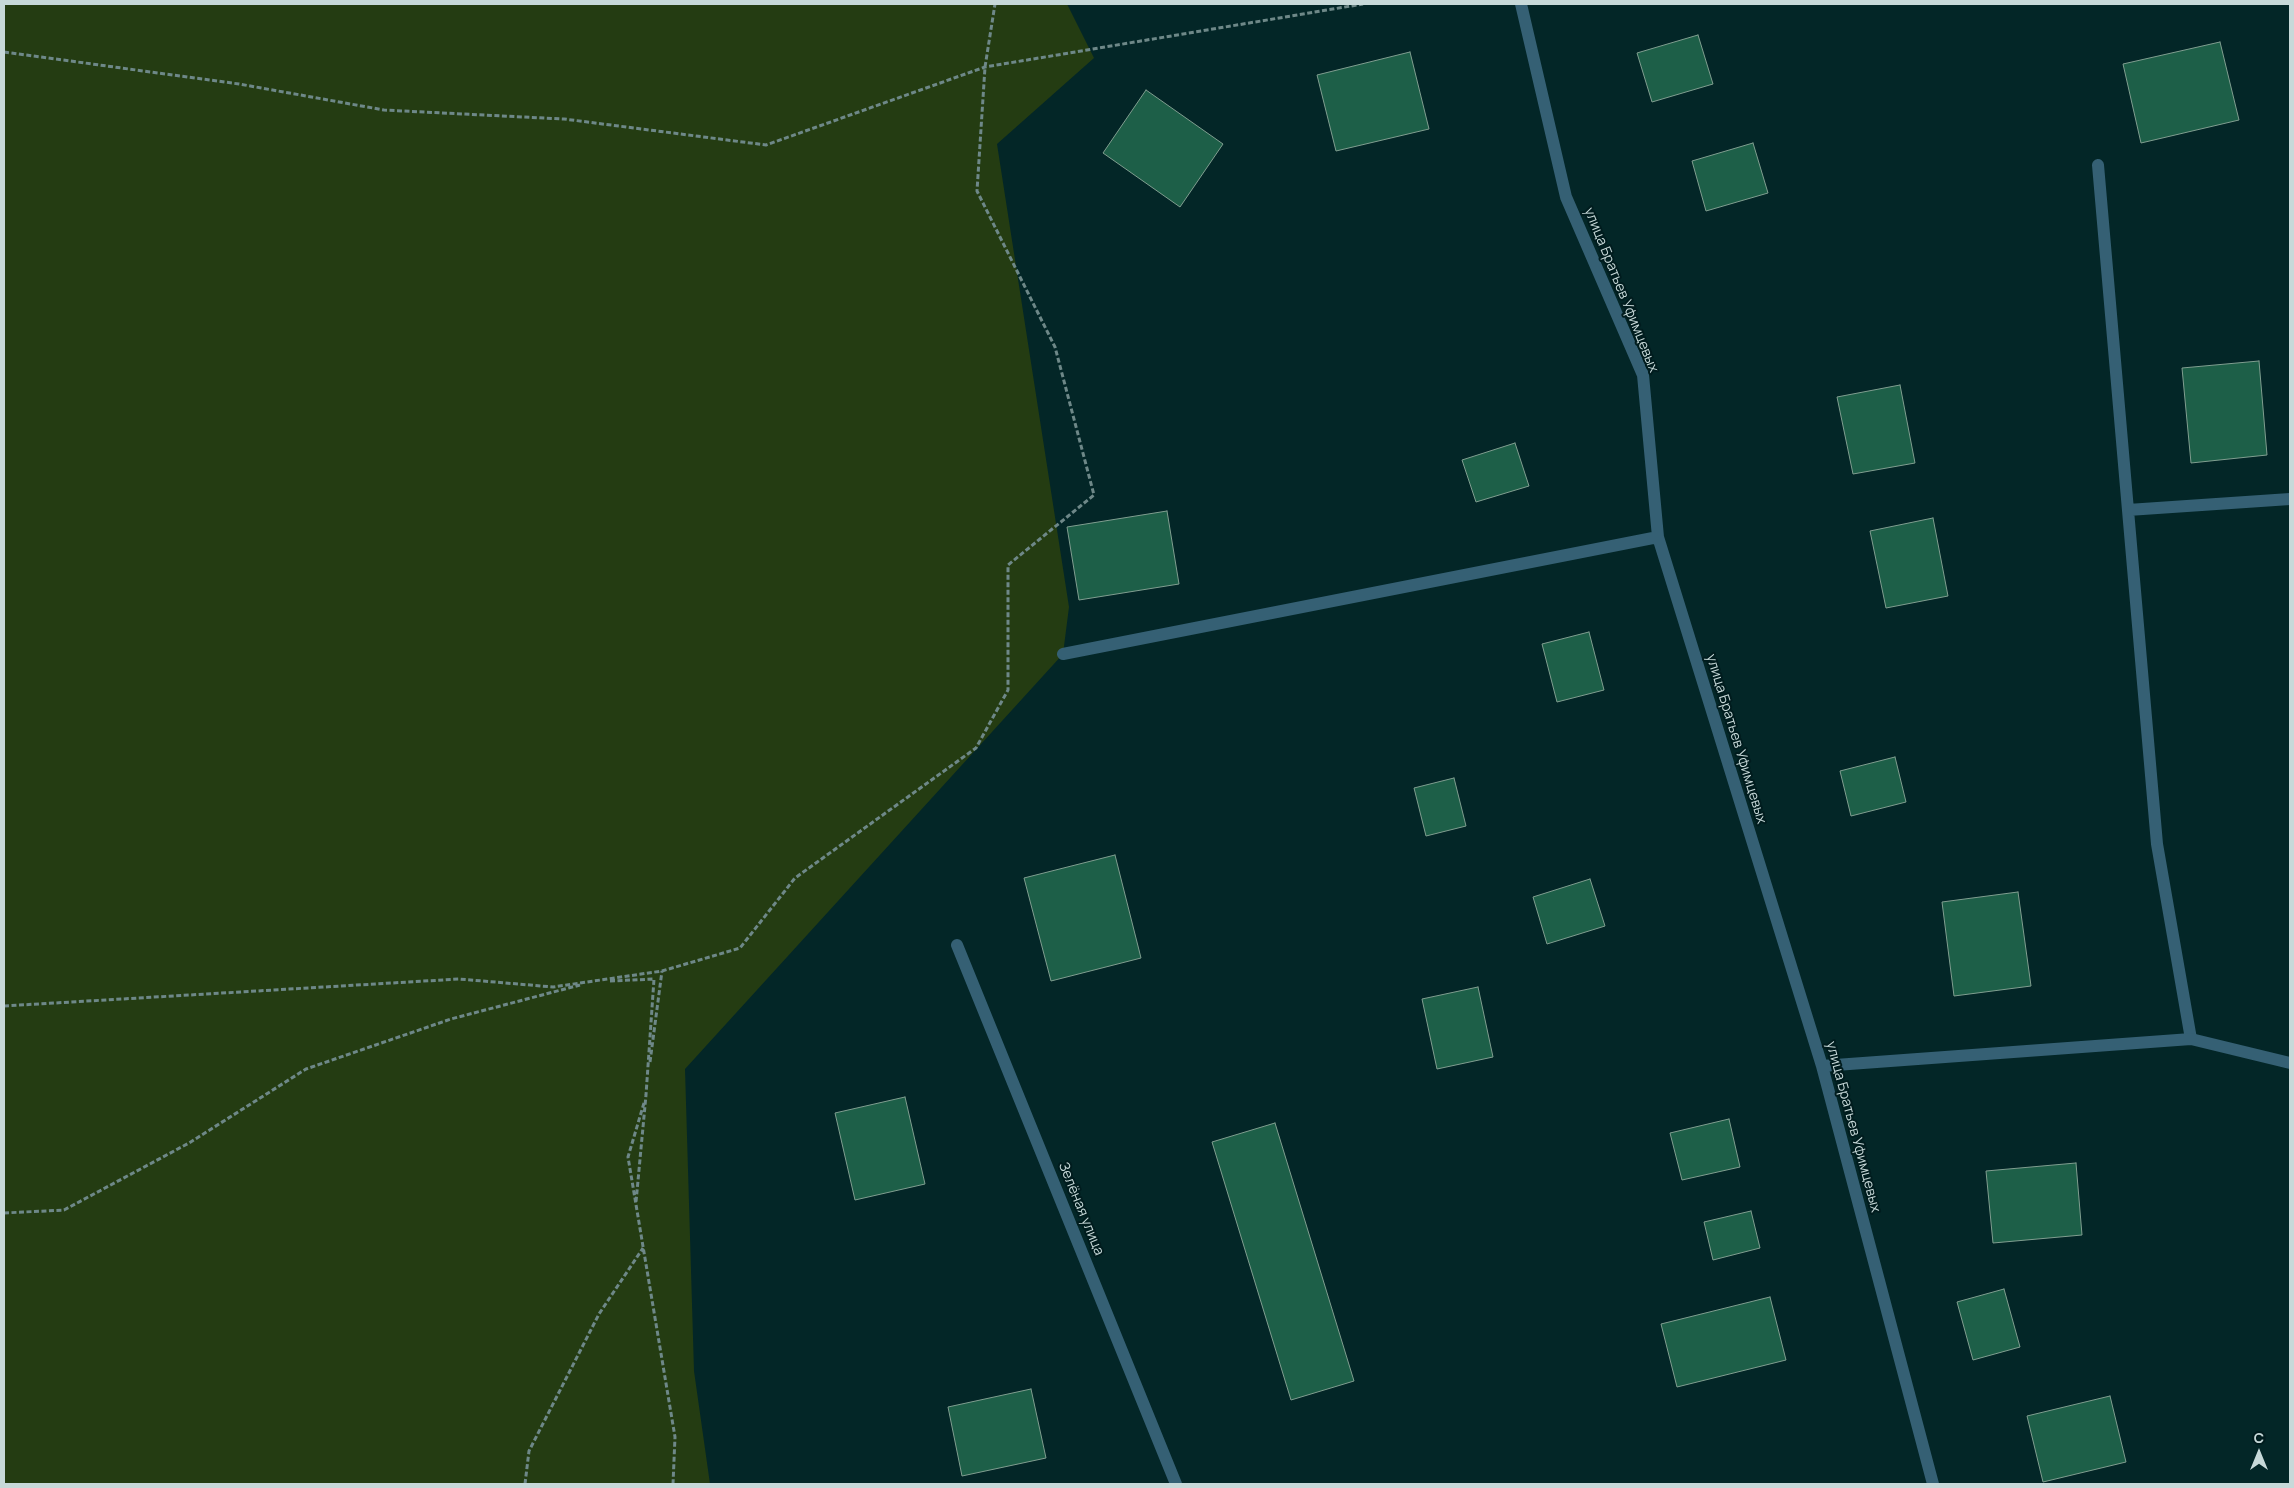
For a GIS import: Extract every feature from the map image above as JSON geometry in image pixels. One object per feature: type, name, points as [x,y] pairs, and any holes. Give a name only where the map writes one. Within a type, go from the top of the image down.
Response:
[{"type":"street","name":"улица Братьев Уфимцевых","points":[[1521,4],[1566,197],[1643,375],[1658,537],[1822,1066],[1933,1484]]},
{"type":"street","points":[[2098,165],[2157,844],[2191,1039]]},
{"type":"street","points":[[2128,510],[2290,499]]},
{"type":"street","points":[[1063,654],[1658,537]]},
{"type":"street","name":"Зелёная улица","points":[[958,945],[1176,1484]]},
{"type":"street","points":[[1822,1066],[2191,1039],[2290,1063]]},
{"type":"path","points":[[4,1006],[459,979],[553,987],[662,971],[740,948],[795,878],[976,748],[1008,690],[1008,565],[1094,495],[1055,347],[977,191],[985,67],[994,4]]},
{"type":"path","points":[[4,52],[239,84],[384,110],[564,119],[766,145],[985,67],[1363,4]]},
{"type":"path","points":[[662,971],[646,1095],[628,1156],[675,1437],[673,1484]]},
{"type":"path","points":[[4,1213],[64,1210],[189,1143],[306,1069],[451,1019],[595,981],[654,979],[636,1202]]},
{"type":"path","points":[[525,1484],[529,1451],[599,1314],[643,1248]]},
{"type":"green space","points":[[4,4],[1067,4],[1094,58],[997,144],[1069,607],[1063,654],[685,1069],[694,1371],[710,1484],[4,1484]]},
{"type":"building","points":[[1698,35],[1713,84],[1652,102],[1637,53]]},
{"type":"building","points":[[2220,42],[2239,120],[2141,143],[2123,64]]},
{"type":"building","points":[[1410,52],[1429,129],[1336,151],[1317,75]]},
{"type":"building","points":[[1146,90],[1223,144],[1180,207],[1103,153]]},
{"type":"building","points":[[1753,143],[1768,193],[1706,211],[1692,161]]},
{"type":"building","points":[[2259,361],[2267,455],[2191,463],[2182,368]]},
{"type":"building","points":[[1900,385],[1915,463],[1853,474],[1837,397]]},
{"type":"building","points":[[1515,443],[1529,486],[1476,502],[1462,460]]},
{"type":"building","points":[[1167,511],[1179,584],[1079,600],[1067,527]]},
{"type":"building","points":[[1933,518],[1948,596],[1886,608],[1870,531]]},
{"type":"building","points":[[1589,632],[1604,690],[1557,702],[1542,644]]},
{"type":"building","points":[[1895,757],[1906,802],[1851,816],[1840,771]]},
{"type":"building","points":[[1454,778],[1466,826],[1426,836],[1414,788]]},
{"type":"building","points":[[1115,855],[1141,958],[1051,981],[1024,878]]},
{"type":"building","points":[[1590,879],[1605,926],[1547,944],[1533,897]]},
{"type":"building","points":[[2018,892],[2031,986],[1954,996],[1942,902]]},
{"type":"building","points":[[1478,987],[1493,1057],[1437,1069],[1422,999]]},
{"type":"building","points":[[905,1097],[925,1184],[855,1200],[835,1113]]},
{"type":"building","points":[[1729,1119],[1740,1167],[1682,1180],[1670,1133]]},
{"type":"building","points":[[1275,1123],[1354,1381],[1291,1400],[1212,1142]]},
{"type":"building","points":[[2076,1163],[2082,1235],[1993,1243],[1986,1171]]},
{"type":"building","points":[[1751,1211],[1760,1248],[1713,1260],[1704,1222]]},
{"type":"building","points":[[2004,1289],[2020,1347],[1973,1360],[1957,1302]]},
{"type":"building","points":[[1770,1297],[1786,1360],[1677,1387],[1661,1324]]},
{"type":"building","points":[[1031,1389],[1046,1458],[962,1476],[948,1407]]},
{"type":"building","points":[[2110,1396],[2126,1462],[2043,1482],[2027,1416]]}]
